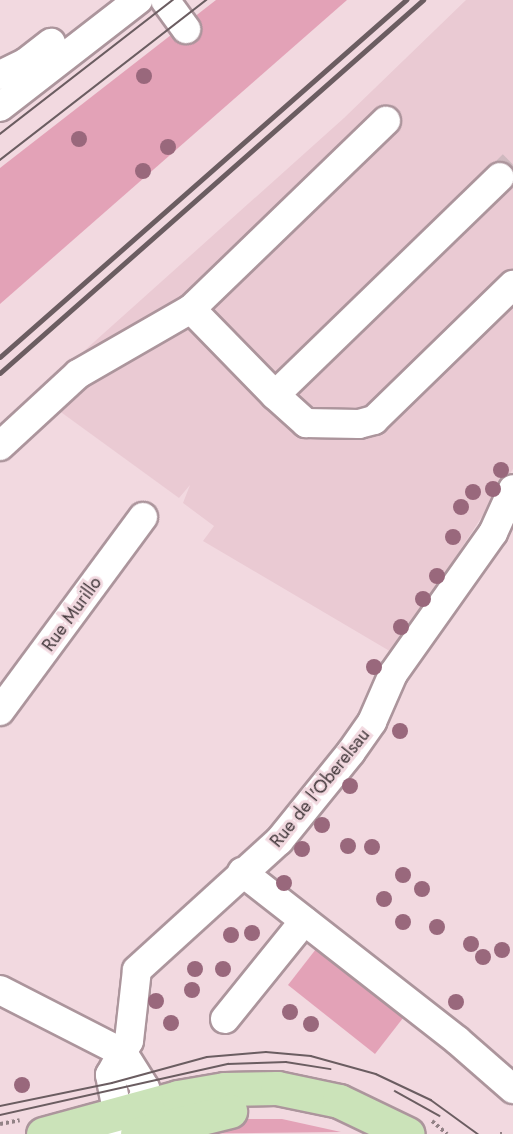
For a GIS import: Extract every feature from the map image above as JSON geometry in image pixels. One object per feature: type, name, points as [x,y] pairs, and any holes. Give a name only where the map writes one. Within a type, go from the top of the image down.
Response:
[{"type":"main road","points":[[43,1134],[127,1125],[178,1097],[224,1089],[276,1088],[339,1101],[406,1133]]},
{"type":"street","points":[[165,0],[186,29]]},
{"type":"street","points":[[0,75],[25,63],[122,2]]},
{"type":"street","points":[[0,107],[122,2]]},
{"type":"street","points":[[0,446],[78,374],[191,309],[386,122]]},
{"type":"street","points":[[275,395],[500,177]]},
{"type":"street","points":[[191,309],[275,395],[306,423],[359,424],[374,420],[513,285]]},
{"type":"street","name":"Rue de l'Oberelsau","points":[[493,533],[513,489]]},
{"type":"street","name":"Rue de l'Oberelsau","points":[[119,1058],[129,1041],[136,970],[279,841],[367,731],[393,674],[493,533],[513,512]]},
{"type":"street","name":"Rue Murillo","points":[[0,711],[143,517]]},
{"type":"street","points":[[242,872],[513,1089]]},
{"type":"street","points":[[225,1019],[304,921]]},
{"type":"street","points":[[0,990],[119,1058],[144,1088],[143,1099],[127,1125]]},
{"type":"shaded area","points":[[216,0],[347,0],[0,304],[0,168]]},
{"type":"shaded area","points":[[466,0],[513,0],[513,469],[393,653],[203,541],[214,526],[183,503],[190,485],[179,498],[36,394],[344,118]]},
{"type":"shaded area","points":[[323,940],[410,1009],[375,1054],[288,985]]},
{"type":"shaded area","points":[[235,1119],[282,1119],[341,1132],[174,1134]]},
{"type":"tunnel","points":[[500,177],[513,164]]},
{"type":"tram line","points":[[0,134],[173,0]]},
{"type":"tram line","points":[[0,160],[206,0]]},
{"type":"tram line","points":[[0,1106],[112,1083],[207,1057],[266,1052],[311,1056],[376,1074],[431,1100],[478,1134]]},
{"type":"tram line","points":[[0,1115],[228,1064],[286,1062],[330,1069]]},
{"type":"tram line","points":[[395,1091],[440,1116]]},
{"type":"railway","points":[[0,357],[406,0]]},
{"type":"railway","points":[[0,373],[423,0]]}]
